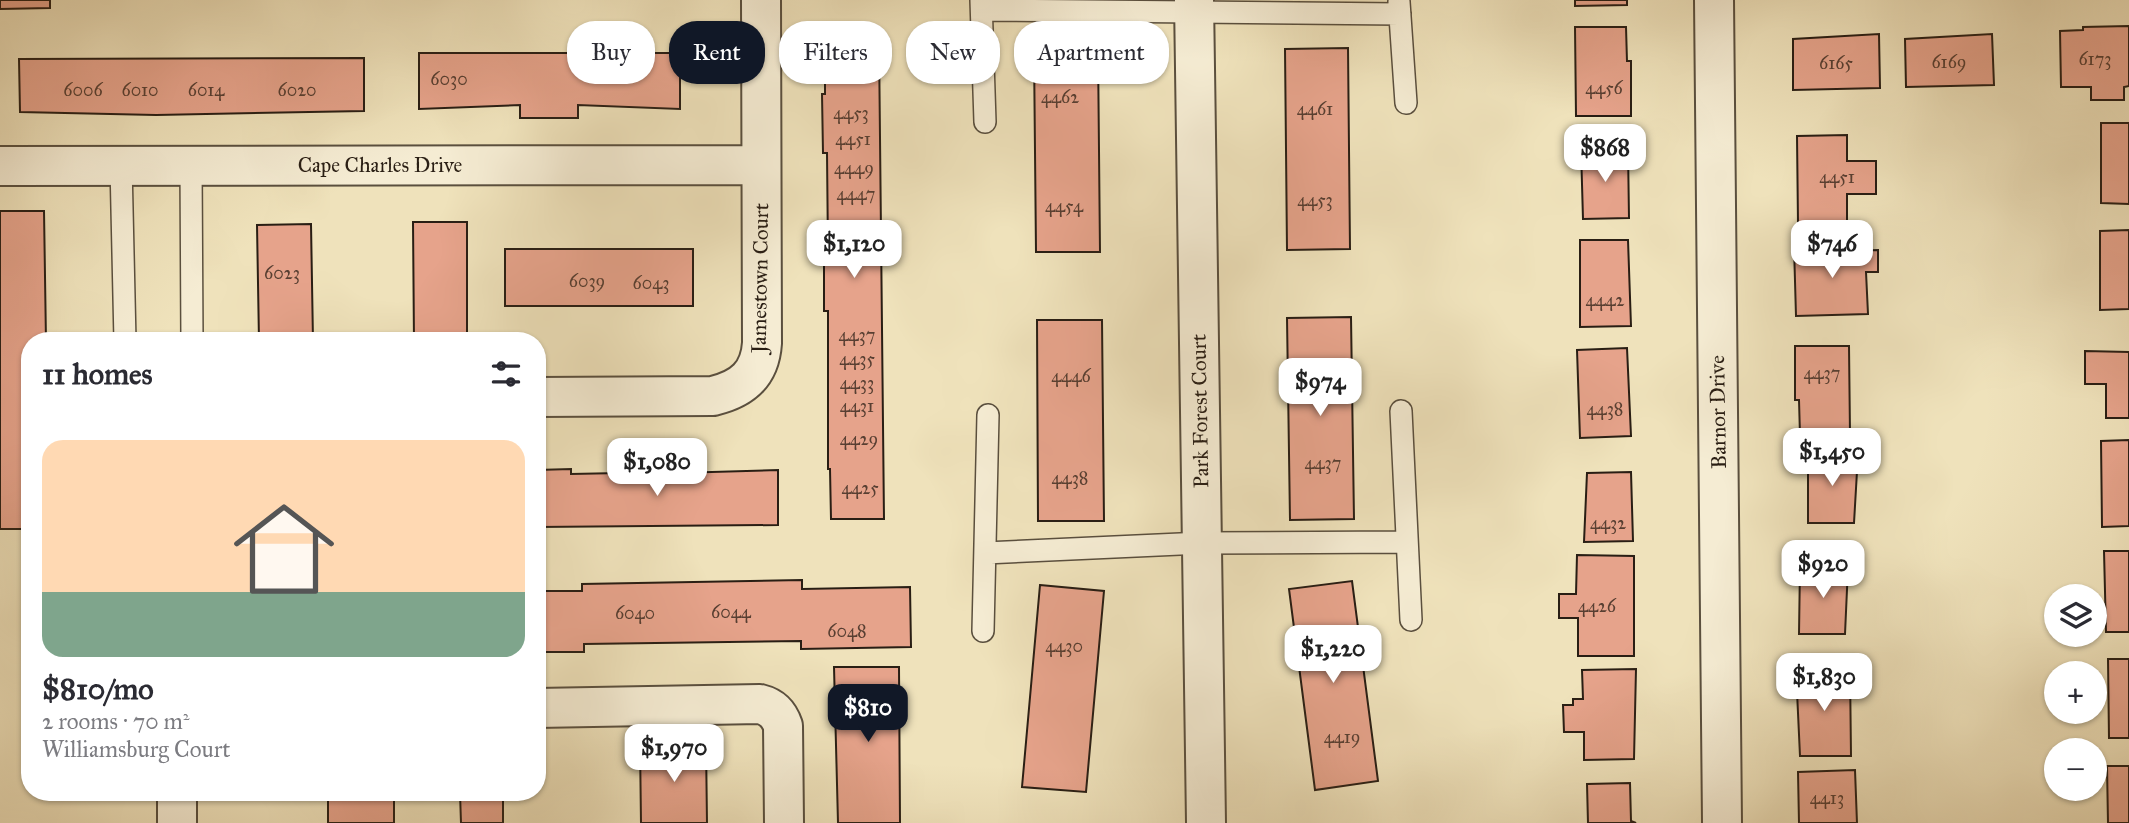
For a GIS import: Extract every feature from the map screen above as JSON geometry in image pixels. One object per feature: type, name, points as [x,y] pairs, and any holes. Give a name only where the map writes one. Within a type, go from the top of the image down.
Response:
[{"type":"street","name":"Jamestown Court","points":[[546,397],[713,396],[738,388],[748,381],[758,365],[762,343],[761,0]]},
{"type":"street","name":"Barnor Drive","points":[[1714,0],[1722,823]]},
{"type":"street","name":"Park Forest Court","points":[[1194,5],[1206,823]]},
{"type":"street","name":"Cape Charles Drive","points":[[0,166],[761,165]]},
{"type":"street","points":[[546,708],[760,704],[770,707],[780,718],[782,726],[784,823]]},
{"type":"street","points":[[177,801],[177,823]]},
{"type":"lane","points":[[985,122],[982,5],[1399,7],[1406,103]]},
{"type":"lane","points":[[121,165],[125,332]]},
{"type":"lane","points":[[191,165],[192,332]]},
{"type":"lane","points":[[1401,411],[1405,542],[1411,620]]},
{"type":"lane","points":[[983,631],[988,415]]},
{"type":"lane","points":[[985,553],[1202,543],[1405,542]]},
{"type":"building","points":[[0,0],[50,0],[50,8],[0,9]]},
{"type":"building","points":[[1575,0],[1627,0],[1627,5],[1575,6]]},
{"type":"building","points":[[2129,26],[2129,86],[2124,87],[2124,100],[2091,100],[2091,87],[2061,87],[2060,31],[2083,30],[2083,27]]},
{"type":"building","points":[[1575,27],[1626,27],[1627,61],[1631,61],[1631,116],[1576,116]]},
{"type":"building","points":[[1879,34],[1880,88],[1793,90],[1793,39]]},
{"type":"building","points":[[1992,34],[1994,85],[1906,87],[1905,39]]},
{"type":"building","points":[[1348,48],[1350,249],[1287,250],[1285,49]]},
{"type":"building","points":[[419,53],[567,53],[567,84],[655,84],[655,53],[669,53],[669,84],[680,84],[680,109],[578,105],[578,118],[520,118],[520,105],[419,109]]},
{"type":"building","points":[[364,58],[364,111],[156,115],[20,112],[19,59]]},
{"type":"building","points":[[825,84],[879,84],[884,519],[831,519],[828,469],[828,311],[824,311],[824,253],[828,253],[827,153],[823,153],[822,94],[825,94]]},
{"type":"building","points":[[1034,84],[1098,84],[1100,252],[1036,252]]},
{"type":"building","points":[[2101,123],[2129,123],[2129,204],[2101,203]]},
{"type":"building","points":[[1847,135],[1847,161],[1876,161],[1876,194],[1847,194],[1847,223],[1798,223],[1797,136]]},
{"type":"building","points":[[1581,149],[1628,149],[1629,218],[1583,219]]},
{"type":"building","points":[[0,211],[44,211],[46,332],[21,332],[21,529],[0,529]]},
{"type":"building","points":[[413,222],[467,222],[467,332],[414,332]]},
{"type":"building","points":[[311,224],[313,332],[259,332],[257,225]]},
{"type":"building","points":[[2129,230],[2129,309],[2100,310],[2100,231]]},
{"type":"building","points":[[1580,240],[1628,240],[1631,326],[1580,327]]},
{"type":"building","points":[[1844,244],[1844,251],[1878,250],[1878,272],[1866,272],[1868,314],[1796,316],[1794,246]]},
{"type":"building","points":[[505,249],[693,249],[693,306],[505,306]]},
{"type":"building","points":[[1351,317],[1354,519],[1290,520],[1287,318]]},
{"type":"building","points":[[1037,320],[1102,320],[1104,521],[1038,521]]},
{"type":"building","points":[[1795,346],[1849,346],[1850,434],[1800,435],[1799,400],[1795,400]]},
{"type":"building","points":[[1627,348],[1631,436],[1580,438],[1577,350]]},
{"type":"building","points":[[2085,351],[2129,352],[2129,418],[2106,418],[2106,384],[2085,384]]},
{"type":"building","points":[[2129,440],[2129,526],[2102,527],[2101,441]]},
{"type":"building","points":[[1808,454],[1858,454],[1854,523],[1808,523]]},
{"type":"building","points":[[677,464],[677,473],[778,470],[778,525],[546,527],[546,470],[571,469],[571,474],[620,473],[620,465]]},
{"type":"building","points":[[1631,472],[1633,541],[1584,542],[1587,473]]},
{"type":"building","points":[[2104,551],[2129,551],[2129,632],[2107,632],[2107,584],[2105,584]]},
{"type":"building","points":[[1577,555],[1634,556],[1634,656],[1578,656],[1578,618],[1559,618],[1559,594],[1576,594]]},
{"type":"building","points":[[1800,566],[1848,567],[1845,634],[1799,634]]},
{"type":"building","points":[[802,580],[802,589],[910,587],[911,647],[801,649],[801,641],[584,644],[584,652],[546,652],[546,591],[582,591],[582,584]]},
{"type":"building","points":[[1352,581],[1378,781],[1315,790],[1289,589]]},
{"type":"building","points":[[1040,585],[1104,591],[1086,792],[1022,787]]},
{"type":"building","points":[[2108,659],[2129,659],[2129,738],[2109,738]]},
{"type":"building","points":[[834,667],[899,667],[900,823],[838,823]]},
{"type":"building","points":[[1636,669],[1634,759],[1584,760],[1584,732],[1564,732],[1563,705],[1573,705],[1573,699],[1583,699],[1582,670]]},
{"type":"building","points":[[1796,670],[1850,670],[1851,756],[1800,756]]},
{"type":"building","points":[[640,744],[706,744],[707,823],[641,823]]},
{"type":"building","points":[[2107,766],[2129,766],[2129,823],[2108,823]]},
{"type":"building","points":[[1855,770],[1857,823],[1799,823],[1798,772]]},
{"type":"building","points":[[1630,783],[1631,821],[1636,823],[1588,823],[1587,784]]},
{"type":"building","points":[[328,801],[394,801],[394,823],[328,823]]},
{"type":"building","points":[[460,801],[503,801],[503,823],[461,823]]}]
